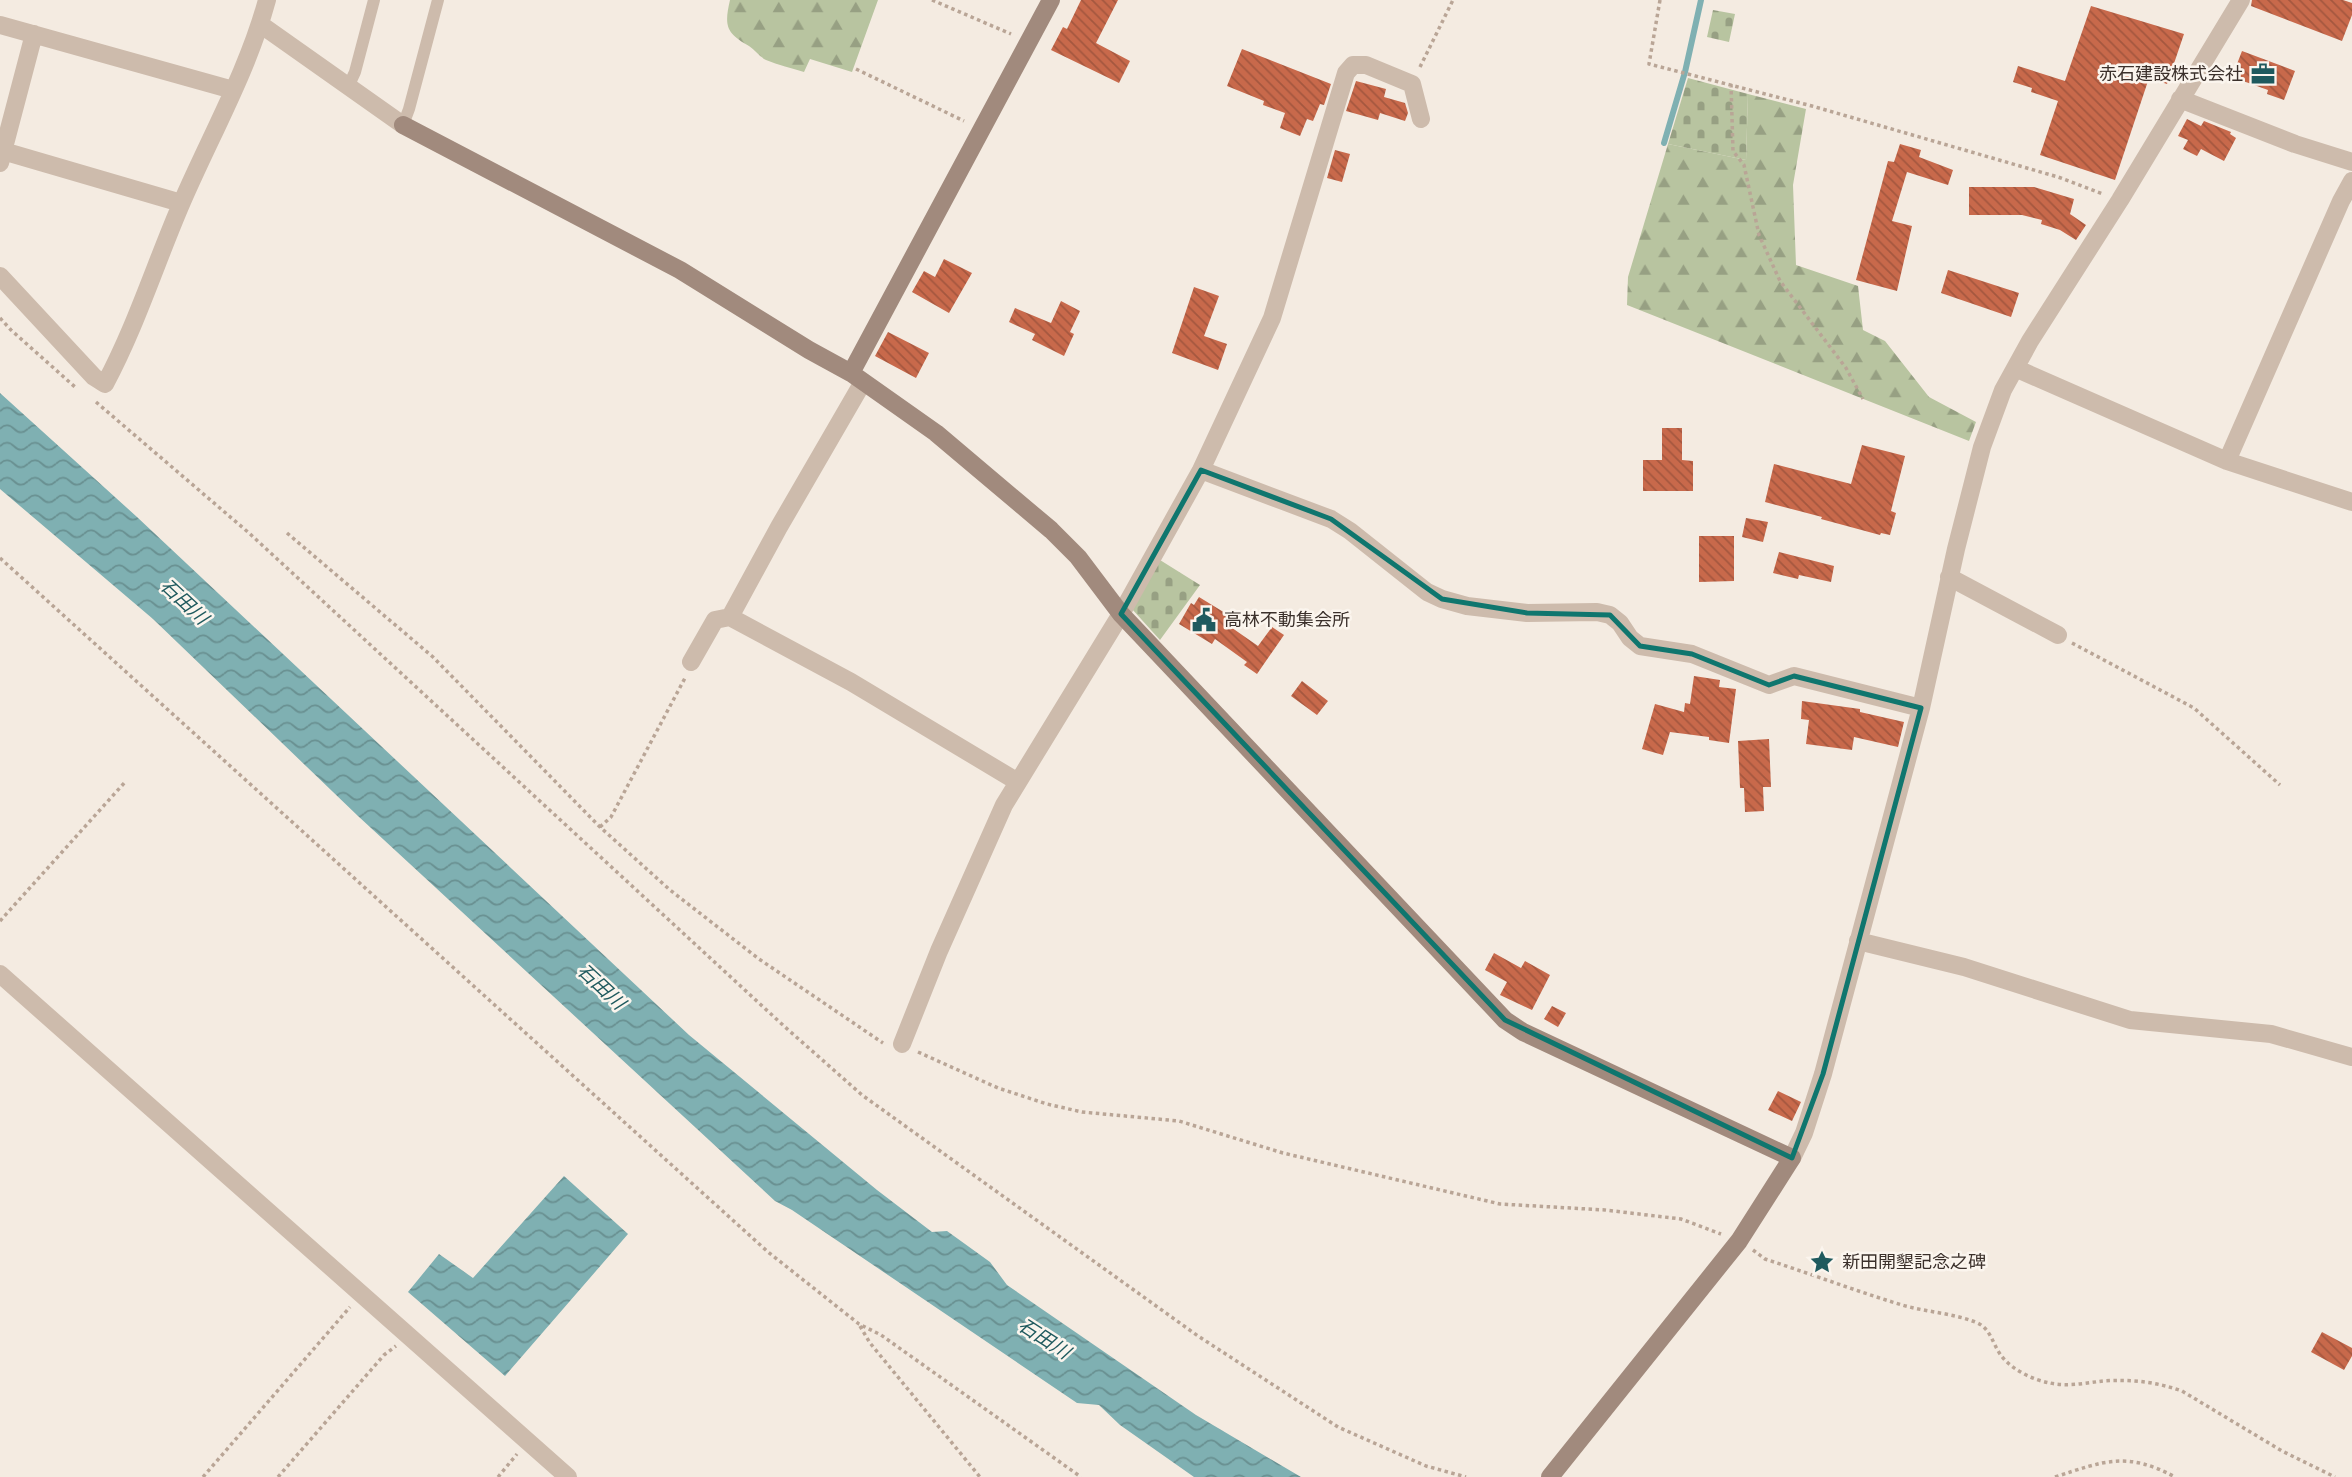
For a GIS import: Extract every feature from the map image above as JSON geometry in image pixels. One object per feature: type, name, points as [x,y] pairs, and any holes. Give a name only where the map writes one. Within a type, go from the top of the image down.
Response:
[{"type":"street","points":[[0,276],[94,377],[105,384],[181,203],[233,90],[267,0]]},
{"type":"street","points":[[730,617],[857,378],[1051,0]]},
{"type":"street","points":[[1549,1477],[1739,1241],[1792,1158],[1804,1133],[1823,1074],[1921,708],[1949,577],[1982,447],[2003,390],[2241,0]]},
{"type":"street","points":[[260,24],[403,125],[680,270],[857,378],[936,433],[1051,530],[1078,557],[1122,614],[1505,1020],[1523,1032],[1792,1158]]},
{"type":"street","points":[[0,25],[233,90]]},
{"type":"street","points":[[34,34],[2,157],[181,203]]},
{"type":"street","points":[[902,1044],[944,938],[1004,805],[1122,614],[1201,470],[1272,318],[1346,73],[1353,65],[1366,65],[1412,84],[1421,119]]},
{"type":"street","points":[[2180,99],[2295,144],[2352,162]]},
{"type":"street","points":[[2227,461],[2352,181]]},
{"type":"street","points":[[2015,368],[2227,461],[2352,502]]},
{"type":"street","points":[[1201,470],[1331,519],[1427,592],[1443,599],[1467,606],[1527,613],[1597,612],[1610,615],[1640,646],[1692,654],[1769,685],[1794,676],[1921,708]]},
{"type":"street","points":[[1949,577],[2058,635]]},
{"type":"street","points":[[691,662],[715,620],[730,617],[851,682],[1018,782]]},
{"type":"street","points":[[1858,941],[1964,967],[2130,1020],[2271,1034],[2352,1057]]},
{"type":"street","points":[[0,974],[568,1477]]},
{"type":"lane","points":[[349,85],[374,0]]},
{"type":"lane","points":[[403,125],[438,0]]},
{"type":"path","points":[[932,0],[1028,43]]},
{"type":"path","points":[[1412,84],[1453,0]]},
{"type":"path","points":[[1660,0],[1649,64],[1731,84],[2058,177],[2120,200]]},
{"type":"path","points":[[856,69],[982,130]]},
{"type":"path","points":[[1731,84],[1733,152],[1744,165],[1759,235],[1780,281],[1846,368],[1863,398]]},
{"type":"path","points":[[0,318],[78,389]]},
{"type":"path","points":[[94,401],[249,533],[862,1096],[1198,1336],[1338,1427],[1426,1466],[1466,1477]]},
{"type":"path","points":[[287,533],[433,657],[600,827],[670,890],[759,959],[895,1051],[902,1044],[998,1088],[1059,1107],[1082,1112],[1180,1121],[1283,1153],[1500,1204],[1605,1210],[1681,1219],[1739,1241],[1765,1259],[1905,1306],[1977,1322],[1988,1330],[2008,1364],[2051,1384],[2143,1381],[2167,1385],[2182,1391],[2270,1445],[2335,1477]]},
{"type":"path","points":[[0,558],[768,1252],[859,1324],[881,1335],[1081,1477]]},
{"type":"path","points":[[2058,635],[2194,708],[2280,785]]},
{"type":"path","points":[[600,827],[611,817],[683,684],[691,662]]},
{"type":"path","points":[[0,921],[126,781]]},
{"type":"path","points":[[203,1477],[361,1295]]},
{"type":"path","points":[[859,1324],[870,1343],[980,1477]]},
{"type":"path","points":[[278,1477],[384,1355],[409,1337]]},
{"type":"path","points":[[498,1477],[528,1442]]},
{"type":"path","points":[[2056,1477],[2111,1461],[2134,1461],[2175,1477]]},
{"type":"highlighted area","points":[[1201,470],[1331,519],[1442,599],[1527,613],[1610,615],[1640,646],[1692,654],[1769,685],[1794,676],[1921,708],[1823,1074],[1792,1158],[1505,1020],[1121,614]]},
{"type":"green space","points":[[730,0],[878,0],[852,72],[810,59],[804,72],[766,60],[735,37],[727,23]]},
{"type":"green space","points":[[1713,10],[1735,14],[1729,42],[1707,37]]},
{"type":"green space","points":[[1688,78],[1748,94],[1746,160],[1668,144]]},
{"type":"green space","points":[[1748,94],[1806,109],[1793,185],[1796,265],[1858,286],[1863,330],[1885,341],[1929,397],[1976,422],[1969,441],[1627,305],[1628,277],[1668,144],[1746,160]]},
{"type":"green space","points":[[1160,560],[1200,585],[1160,640],[1132,609]]},
{"type":"water","name":"石田川","points":[[0,393],[137,517],[689,1035],[932,1232],[947,1231],[990,1262],[1007,1285],[1196,1415],[1301,1477],[1194,1477],[1120,1425],[1099,1405],[1077,1403],[775,1201],[358,816],[153,619],[0,489]]},
{"type":"water","points":[[564,1176],[628,1234],[505,1376],[408,1292],[439,1254],[473,1278]]},
{"type":"building","points":[[1081,0],[1118,0],[1096,43],[1130,61],[1119,83],[1051,50],[1063,27],[1067,29]]},
{"type":"building","points":[[2252,0],[2343,0],[2352,3],[2352,15],[2342,41],[2251,6]]},
{"type":"building","points":[[2091,6],[2184,34],[2167,84],[2149,78],[2115,180],[2040,155],[2058,101],[2031,92],[2032,88],[2013,82],[2018,66],[2065,81]]},
{"type":"building","points":[[1242,49],[1331,84],[1324,105],[1320,104],[1313,121],[1307,119],[1300,136],[1280,128],[1285,113],[1227,86]]},
{"type":"building","points":[[2242,51],[2295,71],[2284,100],[2267,94],[2268,90],[2232,77]]},
{"type":"building","points":[[1356,81],[1386,89],[1384,97],[1405,103],[1408,113],[1405,121],[1380,113],[1378,120],[1346,111]]},
{"type":"building","points":[[2187,119],[2201,126],[2204,121],[2231,132],[2236,138],[2224,161],[2201,149],[2197,156],[2183,149],[2188,140],[2178,136]]},
{"type":"building","points":[[1900,144],[1921,150],[1919,157],[1953,170],[1948,185],[1907,172],[1892,221],[1912,226],[1897,291],[1856,280],[1888,161],[1894,162]]},
{"type":"building","points":[[1335,150],[1350,154],[1342,182],[1327,178]]},
{"type":"building","points":[[1969,187],[2034,187],[2074,199],[2070,214],[2086,225],[2076,240],[2060,230],[2041,224],[2042,220],[2022,215],[1969,215]]},
{"type":"building","points":[[944,259],[972,273],[949,313],[912,292],[924,271],[935,277]]},
{"type":"building","points":[[1948,270],[2019,293],[2011,317],[1941,293]]},
{"type":"building","points":[[1194,287],[1219,296],[1204,336],[1227,344],[1218,370],[1172,353]]},
{"type":"building","points":[[1061,301],[1080,311],[1070,332],[1074,334],[1064,356],[1032,340],[1035,334],[1009,322],[1015,308],[1051,323]]},
{"type":"building","points":[[888,332],[929,353],[916,378],[875,356]]},
{"type":"building","points":[[1662,428],[1682,428],[1682,460],[1693,461],[1693,491],[1643,491],[1643,460],[1662,460]]},
{"type":"building","points":[[1862,445],[1905,456],[1891,511],[1896,513],[1890,535],[1880,535],[1765,502],[1774,464],[1851,484]]},
{"type":"building","points":[[1746,518],[1768,522],[1763,542],[1742,537]]},
{"type":"building","points":[[1699,536],[1734,536],[1734,581],[1699,582]]},
{"type":"building","points":[[1779,552],[1834,566],[1831,582],[1773,573]]},
{"type":"building","points":[[1199,597],[1230,616],[1225,623],[1258,646],[1272,627],[1284,635],[1257,674],[1244,665],[1247,662],[1215,639],[1212,644],[1179,624],[1191,603],[1194,605]]},
{"type":"building","points":[[1694,676],[1720,680],[1719,687],[1736,689],[1729,743],[1709,740],[1709,737],[1670,732],[1663,755],[1642,749],[1655,704],[1684,712],[1685,703],[1690,704]]},
{"type":"building","points":[[1302,681],[1328,701],[1317,715],[1291,696]]},
{"type":"building","points":[[1802,701],[1860,709],[1860,712],[1904,722],[1898,747],[1854,737],[1852,750],[1806,744],[1809,720],[1801,719]]},
{"type":"building","points":[[1769,739],[1771,787],[1763,787],[1764,811],[1745,812],[1744,788],[1740,788],[1738,741]]},
{"type":"building","points":[[1494,953],[1521,968],[1525,961],[1550,975],[1532,1010],[1500,995],[1507,982],[1485,970]]},
{"type":"building","points":[[1552,1006],[1566,1013],[1558,1027],[1544,1019]]},
{"type":"building","points":[[1778,1091],[1801,1102],[1792,1121],[1768,1110]]},
{"type":"building","points":[[2322,1332],[2352,1348],[2352,1356],[2344,1370],[2311,1352]]},
{"type":"waterway","points":[[1664,143],[1685,72],[1701,0]]},
{"type":"place","name":"赤石建設株式会社","points":[[2263,74]]},
{"type":"place","name":"高林不動集会所","points":[[1204,620]]},
{"type":"place","name":"新田開墾記念之碑","points":[[1822,1262]]}]
